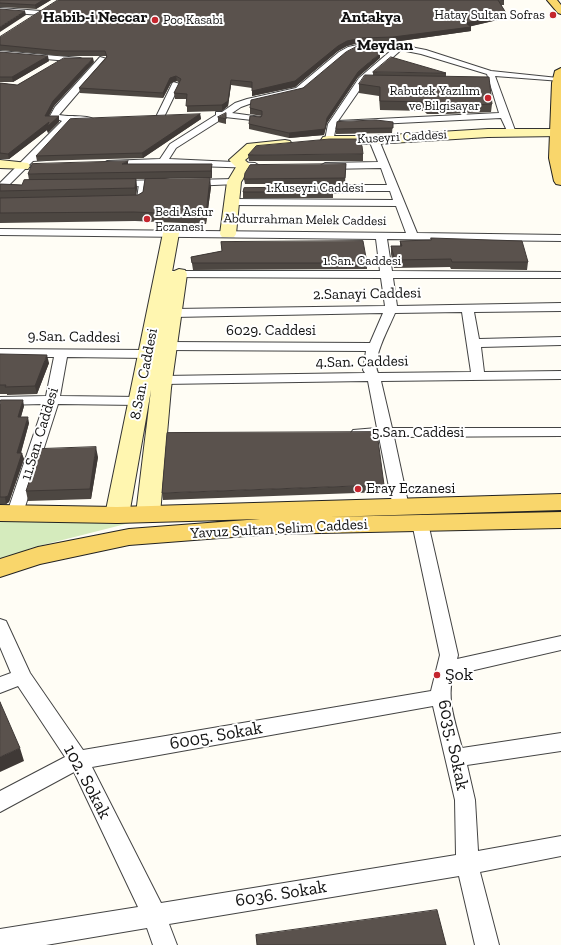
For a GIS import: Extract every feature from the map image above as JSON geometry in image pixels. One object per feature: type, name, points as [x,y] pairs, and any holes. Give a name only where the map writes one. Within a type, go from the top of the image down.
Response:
[{"type":"main road","points":[[552,0],[561,11]]},
{"type":"main road","points":[[25,24],[44,11]]},
{"type":"main road","points":[[559,76],[556,151],[560,175]]},
{"type":"main road","name":"Yavuz Sultan Selim Caddesi","points":[[8,513],[117,515],[561,502]]},
{"type":"main road","name":"Yavuz Sultan Selim Caddesi","points":[[0,568],[38,556],[129,537],[272,526],[561,520]]},
{"type":"street","points":[[0,10],[44,11]]},
{"type":"street","points":[[163,162],[173,146],[212,120],[225,114],[238,105],[299,90],[329,64],[351,49],[380,45],[400,47],[423,52],[490,73],[559,76]]},
{"type":"street","points":[[330,140],[332,124],[362,80],[400,47]]},
{"type":"street","points":[[0,53],[62,59],[104,59],[58,109],[54,116],[68,120],[99,119]]},
{"type":"street","points":[[54,64],[62,59]]},
{"type":"street","points":[[490,73],[489,82],[512,133]]},
{"type":"street","points":[[362,80],[377,79]]},
{"type":"street","points":[[160,117],[176,84]]},
{"type":"street","points":[[203,115],[225,114],[258,119]]},
{"type":"street","points":[[332,124],[504,115]]},
{"type":"street","points":[[2,187],[68,120]]},
{"type":"street","name":"Kuseyri Caddesi","points":[[314,141],[374,140],[512,133],[557,133]]},
{"type":"street","points":[[374,140],[413,236]]},
{"type":"street","points":[[244,166],[236,160],[252,147],[299,143]]},
{"type":"street","points":[[106,155],[168,152]]},
{"type":"street","points":[[0,164],[67,161]]},
{"type":"street","points":[[95,164],[163,162],[267,166]]},
{"type":"street","points":[[314,166],[384,165]]},
{"type":"street","points":[[228,234],[235,190],[244,166]]},
{"type":"street","name":"1.Kuseyri Caddesi","points":[[104,184],[176,183],[235,190],[399,203]]},
{"type":"street","points":[[2,187],[19,185]]},
{"type":"street","points":[[313,188],[393,188]]},
{"type":"street","name":"Abdurrahman Melek Caddesi","points":[[0,232],[561,238]]},
{"type":"street","name":"8.San. Caddesi","points":[[148,514],[163,434],[163,380],[167,346],[174,313],[172,233]]},
{"type":"street","points":[[381,236],[391,309],[370,361],[370,370],[374,378],[401,507]]},
{"type":"street","name":"8.San. Caddesi","points":[[117,515],[148,354],[172,274]]},
{"type":"street","name":"1.San. Caddesi","points":[[172,274],[561,275]]},
{"type":"street","name":"2.Sanayi Caddesi","points":[[174,313],[561,307]]},
{"type":"street","points":[[467,309],[474,343],[478,377]]},
{"type":"street","points":[[474,343],[561,341]]},
{"type":"street","name":"6029. Caddesi","points":[[167,346],[375,347]]},
{"type":"street","name":"9.San. Caddesi","points":[[0,353],[148,354]]},
{"type":"street","name":"11.San. Caddesi","points":[[8,513],[52,400],[61,353]]},
{"type":"street","name":"4.San. Caddesi","points":[[163,380],[561,375]]},
{"type":"street","points":[[0,401],[52,400],[139,402]]},
{"type":"street","name":"5.San. Caddesi","points":[[346,433],[561,432]]},
{"type":"street","name":"6035. Sokak","points":[[420,523],[449,655],[441,684],[440,697],[465,800],[467,864],[487,945]]},
{"type":"street","name":"102. Sokak","points":[[0,626],[22,677],[78,760],[154,914],[165,945]]},
{"type":"street","points":[[446,669],[561,643]]},
{"type":"street","points":[[0,685],[22,677]]},
{"type":"street","name":"6005. Sokak","points":[[0,802],[78,760],[440,697]]},
{"type":"street","points":[[455,758],[561,742]]},
{"type":"street","name":"6036. Sokak","points":[[0,941],[154,914],[467,864],[561,846]]},
{"type":"lane","points":[[131,202],[139,201],[142,184]]},
{"type":"green space","points":[[165,514],[31,548],[0,562],[0,520]]},
{"type":"building","points":[[0,0],[43,0],[35,5],[0,3]]},
{"type":"building","points":[[58,0],[498,0],[506,13],[466,23],[471,27],[393,37],[362,38],[347,41],[338,46],[295,81],[252,91],[252,82],[231,80],[228,101],[222,105],[186,106],[187,94],[174,93],[181,79],[176,76],[170,78],[163,93],[79,88],[107,57],[105,51],[61,51],[0,45],[0,37]]},
{"type":"building","points":[[0,9],[25,11],[0,27]]},
{"type":"building","points":[[358,46],[380,53],[358,72],[327,118],[325,129],[289,133],[249,124],[250,116],[261,117],[262,115],[262,111],[250,108],[251,100],[303,88],[346,52]]},
{"type":"building","points":[[0,52],[48,56],[12,77],[0,77]]},
{"type":"building","points":[[391,57],[446,73],[373,72]]},
{"type":"building","points":[[64,58],[93,58],[53,101],[45,116],[59,116],[47,127],[49,122],[8,154],[0,153],[0,83],[17,85]]},
{"type":"building","points":[[365,75],[489,77],[492,104],[448,106],[428,105],[425,102],[380,101],[380,87],[359,84]]},
{"type":"building","points":[[226,113],[226,119],[218,117]]},
{"type":"building","points":[[200,114],[142,153],[36,156],[70,119]]},
{"type":"building","points":[[376,120],[393,122],[393,128],[336,129],[337,122]]},
{"type":"building","points":[[330,139],[358,139],[362,146],[363,154],[248,155],[256,146]]},
{"type":"building","points":[[128,161],[122,164],[212,164],[211,171],[28,174],[32,164]]},
{"type":"building","points":[[346,164],[345,178],[244,179],[245,173],[250,165]]},
{"type":"building","points":[[210,178],[206,215],[134,212],[0,213],[0,198],[138,195],[143,192],[145,179]]},
{"type":"building","points":[[136,179],[135,188],[0,191],[0,184],[22,185],[24,180]]},
{"type":"building","points":[[344,187],[333,189],[333,192],[243,192],[244,188]]},
{"type":"building","points":[[431,238],[522,241],[528,262],[452,262],[451,259],[395,260],[391,246],[402,246],[400,241],[431,240]]},
{"type":"building","points":[[363,241],[367,263],[192,263],[191,257],[222,251],[221,242]]},
{"type":"building","points":[[0,354],[47,355],[35,386],[5,387],[6,385],[0,385]]},
{"type":"building","points":[[1,400],[23,400],[18,417],[28,417],[17,453],[22,453],[8,496],[5,497],[0,497]]},
{"type":"building","points":[[377,432],[384,485],[162,493],[167,433]]},
{"type":"building","points":[[96,447],[90,489],[26,491],[40,449]]},
{"type":"building","points":[[0,702],[20,748],[0,757]]},
{"type":"building","points":[[437,910],[446,945],[257,945],[256,935]]},
{"type":"place","name":"Hatay Sultan Sofras","points":[[553,15]]},
{"type":"place","name":"Poc Kasabi","points":[[155,20]]},
{"type":"place","name":"Rabutek Yazılım ve Bilgisayar","points":[[488,98]]},
{"type":"place","name":"Bedi Asfur Eczanesi","points":[[147,219]]},
{"type":"place","name":"Eray Eczanesi","points":[[358,489]]},
{"type":"place","name":"Şok","points":[[437,675]]},
{"type":"district","name":"Habib-i Neccar","points":[[95,17]]},
{"type":"district","name":"Antakya","points":[[371,17]]},
{"type":"district","name":"Meydan","points":[[385,45]]}]
